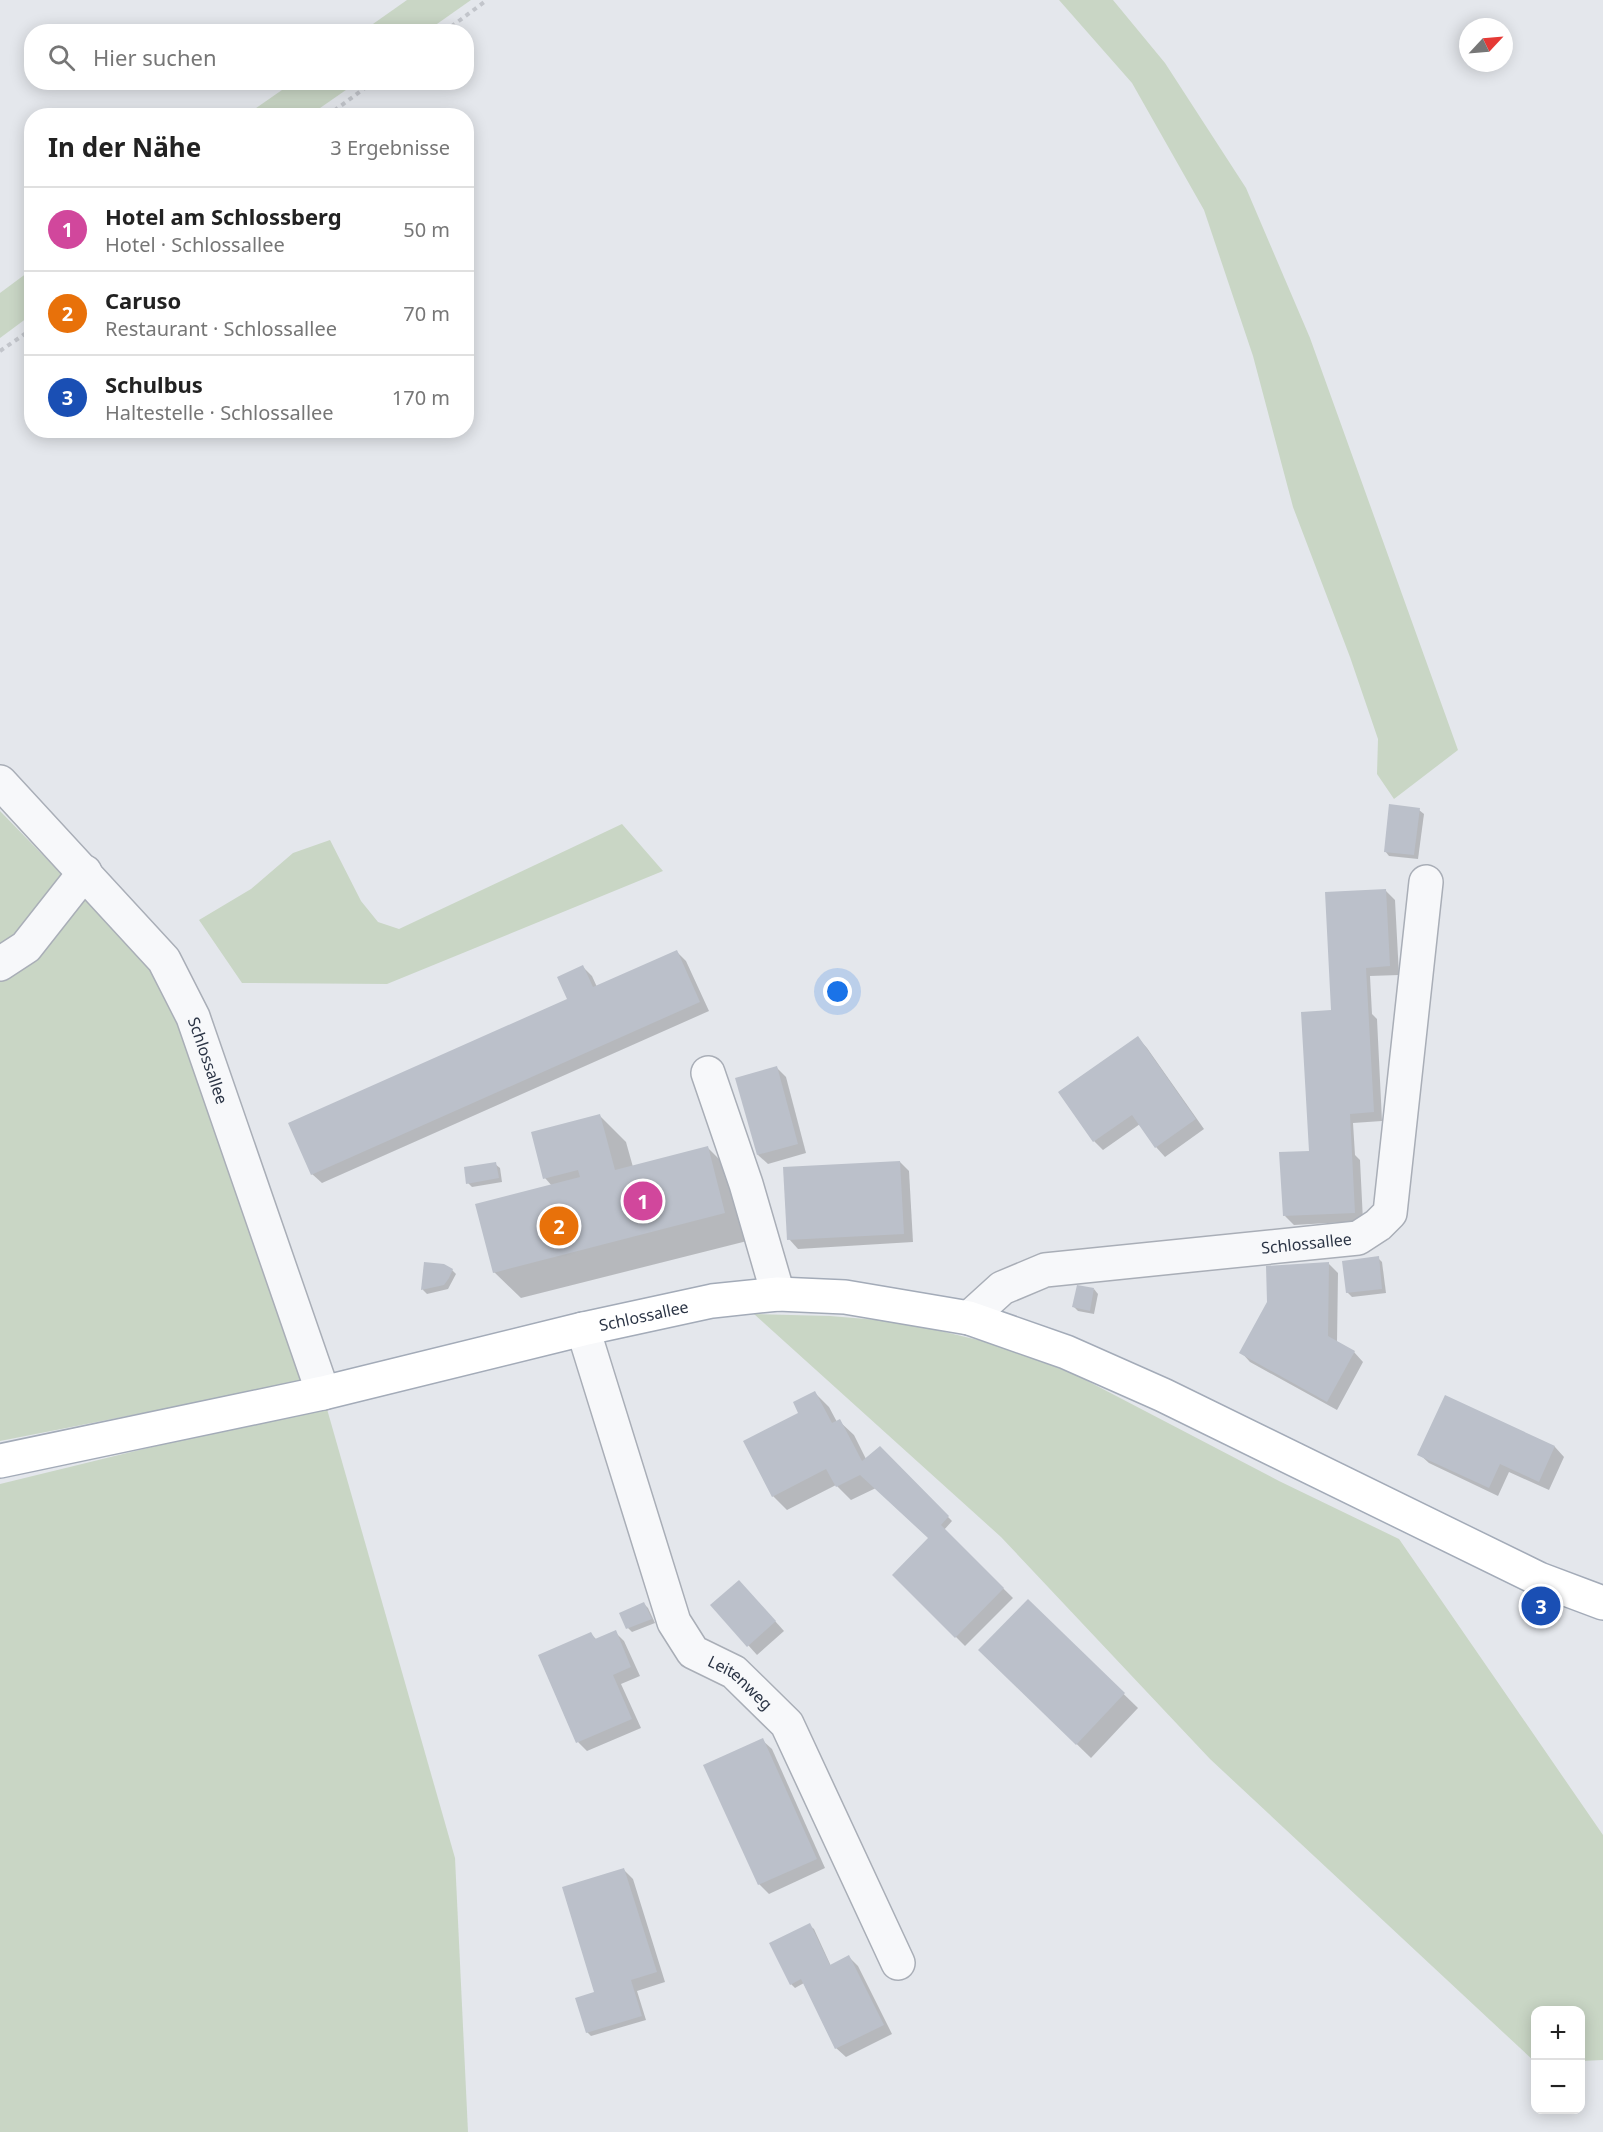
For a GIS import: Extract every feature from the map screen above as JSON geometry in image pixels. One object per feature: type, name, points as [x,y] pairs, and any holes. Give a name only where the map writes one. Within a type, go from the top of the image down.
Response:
[{"type":"main road","name":"Schlossallee","points":[[0,1461],[323,1393],[583,1329],[712,1302],[778,1294],[845,1297],[969,1318],[1065,1352],[1163,1395],[1539,1579],[1603,1603]]},
{"type":"street","name":"Schlossallee","points":[[0,782],[164,960],[194,1017],[323,1393]]},
{"type":"street","points":[[0,964],[26,947],[85,872]]},
{"type":"street","name":"Schlossallee","points":[[969,1318],[1002,1288],[1045,1270],[1358,1238],[1378,1225],[1390,1213],[1426,882]]},
{"type":"street","points":[[708,1073],[746,1184],[778,1294]]},
{"type":"street","name":"Leitenweg","points":[[583,1329],[674,1622],[693,1652],[734,1672],[787,1724],[898,1963]]},
{"type":"path","points":[[455,24],[488,0]]},
{"type":"path","points":[[338,108],[362,90]]},
{"type":"path","points":[[0,351],[24,334]]},
{"type":"green space","points":[[407,0],[471,0],[437,24],[373,24]]},
{"type":"green space","points":[[1059,0],[1113,0],[1165,63],[1246,188],[1310,338],[1458,750],[1394,799],[1377,774],[1378,739],[1350,657],[1293,507],[1253,356],[1204,210],[1132,83]]},
{"type":"green space","points":[[282,90],[346,90],[320,108],[256,108]]},
{"type":"green space","points":[[24,275],[24,320],[0,338],[0,293]]},
{"type":"green space","points":[[0,811],[152,967],[184,1027],[305,1381],[0,1441]]},
{"type":"green space","points":[[622,824],[663,871],[387,984],[242,983],[199,920],[251,889],[293,853],[330,840],[361,901],[378,922],[399,929]]},
{"type":"green space","points":[[754,1314],[878,1320],[920,1326],[1003,1346],[1076,1375],[1279,1481],[1399,1539],[1603,1835],[1603,2060],[1585,2061],[1585,2006],[1531,2006],[1531,2058],[1210,1759],[1001,1537]]},
{"type":"green space","points":[[327,1409],[455,1858],[468,2132],[0,2132],[0,1484],[168,1443]]},
{"type":"building","points":[[1389,804],[1420,808],[1414,855],[1384,852]]},
{"type":"building","points":[[1386,889],[1390,966],[1366,968],[1374,1112],[1350,1114],[1355,1213],[1283,1216],[1279,1152],[1309,1151],[1301,1012],[1331,1010],[1325,892]]},
{"type":"building","points":[[677,950],[700,1002],[311,1175],[288,1123],[567,999],[557,977],[583,965],[593,987]]},
{"type":"building","points":[[1138,1036],[1196,1119],[1155,1148],[1132,1115],[1093,1142],[1058,1092]]},
{"type":"building","points":[[777,1066],[798,1144],[757,1155],[735,1078]]},
{"type":"building","points":[[600,1114],[615,1170],[708,1146],[725,1213],[493,1273],[475,1204],[580,1177],[578,1170],[543,1179],[531,1132]]},
{"type":"building","points":[[900,1161],[904,1234],[787,1240],[783,1167]]},
{"type":"building","points":[[496,1162],[499,1178],[466,1184],[464,1167]]},
{"type":"building","points":[[1379,1256],[1382,1289],[1346,1293],[1342,1261]]},
{"type":"building","points":[[424,1262],[444,1264],[453,1269],[444,1285],[421,1290]]},
{"type":"building","points":[[1329,1262],[1328,1336],[1355,1351],[1327,1402],[1239,1353],[1267,1302],[1266,1266]]},
{"type":"building","points":[[1077,1285],[1094,1288],[1090,1311],[1072,1307]]},
{"type":"building","points":[[815,1391],[832,1423],[840,1419],[862,1461],[880,1446],[949,1516],[941,1525],[1004,1588],[955,1638],[892,1575],[928,1538],[860,1475],[836,1487],[826,1469],[772,1497],[743,1441],[798,1413],[793,1402]]},
{"type":"building","points":[[1445,1395],[1555,1446],[1539,1482],[1500,1464],[1489,1488],[1417,1455]]},
{"type":"building","points":[[739,1580],[776,1621],[747,1647],[710,1605]]},
{"type":"building","points":[[1028,1599],[1125,1693],[1076,1745],[978,1650]]},
{"type":"building","points":[[644,1602],[652,1619],[626,1629],[619,1613]]},
{"type":"building","points":[[616,1630],[631,1667],[613,1675],[632,1719],[576,1743],[538,1655],[591,1632],[595,1639]]},
{"type":"building","points":[[763,1738],[817,1859],[758,1885],[703,1765]]},
{"type":"building","points":[[624,1868],[657,1972],[631,1980],[642,2016],[586,2033],[575,1998],[594,1992],[562,1887]]},
{"type":"building","points":[[810,1923],[830,1965],[849,1955],[884,2025],[835,2049],[801,1979],[790,1985],[769,1943]]},
{"type":"place","name":"Hotel am Schlossberg","points":[[643,1201]]},
{"type":"place","name":"Caruso","points":[[559,1226]]},
{"type":"place","name":"Schulbus","points":[[1541,1606]]}]
